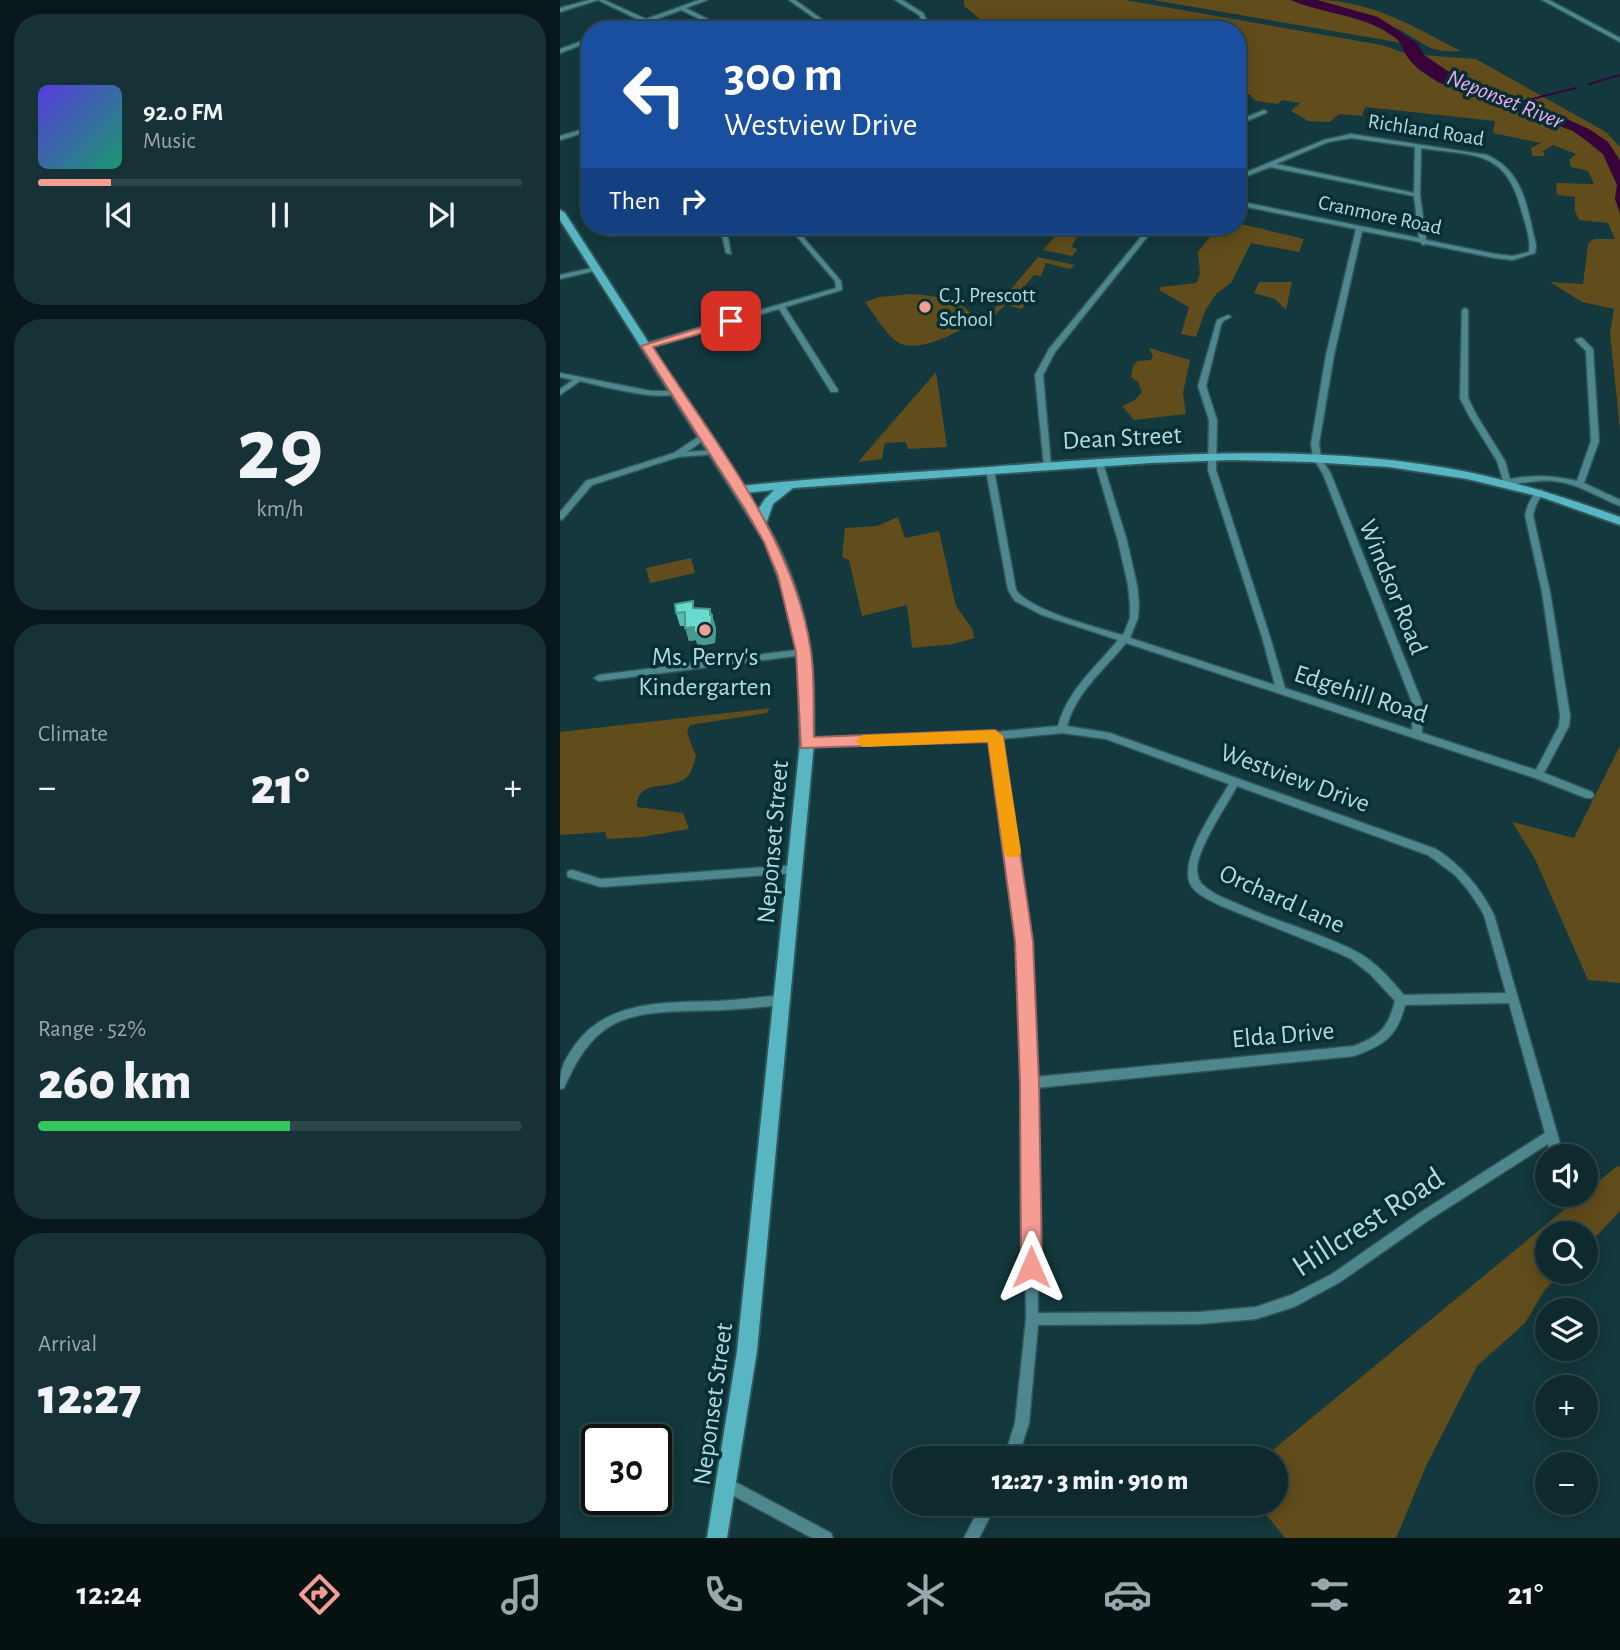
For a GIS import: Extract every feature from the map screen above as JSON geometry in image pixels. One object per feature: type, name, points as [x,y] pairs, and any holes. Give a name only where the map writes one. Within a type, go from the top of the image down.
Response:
[{"type":"main road","name":"Neponset Street","points":[[560,213],[760,524],[785,576],[804,652],[807,743],[796,869],[747,1351],[717,1538]]},
{"type":"main road","name":"Dean Street","points":[[738,490],[1098,462],[1212,456],[1317,458],[1450,471],[1507,482],[1620,521]]},
{"type":"main road","points":[[727,473],[753,480],[795,484]]},
{"type":"main road","points":[[760,524],[769,500],[777,492],[795,484]]},
{"type":"street","points":[[560,10],[597,0],[645,21],[704,0]]},
{"type":"street","points":[[792,0],[822,21]]},
{"type":"street","points":[[898,0],[921,14],[925,21]]},
{"type":"street","points":[[1545,0],[1620,40]]},
{"type":"street","points":[[681,8],[708,21]]},
{"type":"street","points":[[560,51],[581,43]]},
{"type":"street","points":[[1246,119],[1264,112]]},
{"type":"street","points":[[560,138],[581,132]]},
{"type":"street","name":"Richland Road","points":[[1246,174],[1338,137],[1359,136],[1418,148],[1485,156],[1510,170],[1532,245],[1532,253],[1516,258]]},
{"type":"street","points":[[1418,148],[1418,195],[1423,243]]},
{"type":"street","points":[[1270,164],[1418,195]]},
{"type":"street","name":"Cranmore Road","points":[[1246,205],[1423,243],[1516,258]]},
{"type":"street","points":[[1317,458],[1315,444],[1319,409],[1359,230]]},
{"type":"street","points":[[725,235],[729,253]]},
{"type":"street","points":[[646,346],[840,289],[798,235]]},
{"type":"street","points":[[1047,465],[1038,375],[1052,351],[1146,235]]},
{"type":"street","points":[[560,277],[596,269]]},
{"type":"street","points":[[781,306],[834,390]]},
{"type":"street","points":[[1465,310],[1464,398],[1472,416],[1501,461],[1507,482]]},
{"type":"street","points":[[1228,317],[1220,320],[1218,325],[1202,386],[1213,420],[1212,470],[1281,690]]},
{"type":"street","points":[[1579,340],[1590,351],[1595,441],[1580,484]]},
{"type":"street","points":[[560,375],[651,393],[675,393]]},
{"type":"street","points":[[560,393],[578,379]]},
{"type":"street","points":[[677,455],[704,437]]},
{"type":"street","points":[[560,517],[589,483],[677,455],[713,452]]},
{"type":"street","name":"Windsor Road","points":[[1317,458],[1327,474],[1418,705],[1417,735]]},
{"type":"street","points":[[1062,729],[1065,713],[1074,698],[1125,638],[1135,617],[1131,582],[1098,462]]},
{"type":"street","name":"Edgehill Road","points":[[990,470],[1012,590],[1018,600],[1045,613],[1538,775],[1589,795]]},
{"type":"street","name":"Dean Street","points":[[1507,482],[1540,476],[1580,484],[1620,503]]},
{"type":"street","points":[[1538,775],[1564,726],[1565,715],[1546,592],[1530,515],[1539,492]]},
{"type":"street","points":[[599,678],[804,652]]},
{"type":"street","name":"Westview Drive","points":[[807,743],[995,736],[1062,729],[1128,742],[1432,852],[1446,860],[1475,888],[1489,915],[1554,1144]]},
{"type":"street","points":[[995,736],[1024,941],[1030,1083],[1032,1319],[1022,1423],[1015,1446]]},
{"type":"street","name":"Orchard Lane","points":[[1235,782],[1196,855],[1192,869],[1196,884],[1207,894],[1227,905],[1354,956],[1381,975],[1401,1000]]},
{"type":"street","points":[[572,874],[601,883],[796,869]]},
{"type":"street","points":[[1401,1000],[1513,998]]},
{"type":"street","points":[[560,1084],[582,1042],[598,1026],[621,1013],[652,1008],[782,1000]]},
{"type":"street","name":"Elda Drive","points":[[1030,1083],[1354,1051],[1374,1044],[1387,1035],[1396,1021],[1401,1000]]},
{"type":"street","name":"Hillcrest Road","points":[[1032,1319],[1199,1318],[1256,1313],[1294,1301],[1336,1278],[1425,1216],[1552,1135]]},
{"type":"street","points":[[726,1484],[826,1538]]},
{"type":"street","points":[[971,1538],[983,1516]]},
{"type":"shaded area","points":[[964,0],[1125,0],[1245,21],[980,21],[964,6]]},
{"type":"shaded area","points":[[1153,0],[1291,0],[1362,20],[1382,29],[1402,43]]},
{"type":"shaded area","points":[[1317,0],[1356,5],[1392,16],[1461,51],[1434,49],[1380,21]]},
{"type":"shaded area","points":[[1246,21],[1382,45],[1405,53],[1418,69],[1438,82],[1573,131],[1603,154],[1617,185],[1615,199],[1620,213],[1620,430],[1610,333],[1614,309],[1582,302],[1550,282],[1583,284],[1588,244],[1594,239],[1615,239],[1608,223],[1579,220],[1575,211],[1575,197],[1557,195],[1556,183],[1594,184],[1588,171],[1571,167],[1569,160],[1576,154],[1553,145],[1543,151],[1545,156],[1532,156],[1531,148],[1541,143],[1493,133],[1495,121],[1365,107],[1362,116],[1339,114],[1330,122],[1308,121],[1291,111],[1300,103],[1282,100],[1278,104],[1256,101],[1246,94]]},
{"type":"shaded area","points":[[1423,55],[1476,59],[1606,132],[1620,147],[1620,161],[1617,155],[1562,116],[1480,88],[1458,78]]},
{"type":"shaded area","points":[[1246,225],[1304,239],[1299,252],[1251,243],[1231,283],[1217,293],[1205,311],[1196,337],[1181,334],[1189,307],[1159,290],[1161,287],[1196,283],[1200,274],[1198,252],[1210,237],[1205,235],[1246,235]]},
{"type":"shaded area","points":[[1056,235],[1078,235],[1071,247],[1078,249],[1072,256],[1043,250]]},
{"type":"shaded area","points":[[1038,257],[1075,265],[1070,269],[1046,263],[1041,276],[1034,275],[1023,288],[1032,291],[1022,309],[1005,305],[990,320],[986,319]]},
{"type":"shaded area","points":[[1259,282],[1292,282],[1286,310],[1275,299],[1254,293]]},
{"type":"shaded area","points":[[911,294],[939,297],[956,303],[964,307],[976,320],[937,341],[914,346],[904,345],[887,333],[865,302],[879,297]]},
{"type":"shaded area","points":[[1149,348],[1190,360],[1183,393],[1186,414],[1134,420],[1122,406],[1135,400],[1142,392],[1138,382],[1131,377],[1133,366],[1138,361],[1151,360],[1153,356]]},
{"type":"shaded area","points":[[936,372],[947,447],[908,449],[906,442],[885,443],[882,459],[858,462]]},
{"type":"shaded area","points":[[898,517],[905,538],[939,531],[956,606],[973,630],[974,638],[954,644],[912,648],[907,605],[862,616],[849,560],[842,557],[845,528],[877,526]]},
{"type":"shaded area","points":[[691,558],[695,573],[650,583],[646,568]]},
{"type":"shaded area","points":[[770,708],[767,713],[690,725],[687,733],[696,756],[689,775],[673,784],[649,788],[639,798],[637,807],[683,813],[689,829],[642,837],[607,839],[605,832],[560,835],[560,732]]},
{"type":"shaded area","points":[[1620,746],[1620,983],[1588,980],[1535,859],[1512,822],[1574,838]]},
{"type":"shaded area","points":[[1617,1166],[1620,1167],[1620,1211],[1598,1234],[1598,1221],[1550,1221],[1567,1207],[1598,1207],[1598,1182]]},
{"type":"shaded area","points":[[1535,1234],[1535,1284],[1551,1284],[1540,1298],[1535,1298],[1535,1306],[1525,1323],[1477,1366],[1427,1464],[1396,1538],[1285,1538],[1267,1516],[1288,1516],[1288,1446],[1278,1446]]},
{"type":"water","name":"Neponset River","points":[[1291,0],[1317,0],[1378,17],[1417,43],[1424,55],[1458,78],[1535,105],[1589,129],[1608,142],[1620,161],[1620,213],[1615,199],[1617,185],[1603,154],[1573,131],[1438,82],[1415,66],[1401,43],[1381,29],[1357,19]]},
{"type":"building","points":[[693,601],[693,608],[710,609],[711,630],[694,633],[694,627],[685,628],[685,612],[676,613],[675,604]]},
{"type":"waterway","points":[[1589,84],[1620,75]]},
{"type":"waterway","name":"Neponset River","points":[[1520,102],[1576,88]]},
{"type":"slow traffic","points":[[863,741],[995,736],[1013,852]]},
{"type":"place","name":"C.J. Prescott School","points":[[925,307]]},
{"type":"place","name":"Ms. Perry's Kindergarten","points":[[705,630]]},
{"type":"route","points":[[731,321],[646,346],[752,509],[771,542],[785,576],[804,652],[807,743],[995,736],[1024,941],[1030,1083],[1031,1267]]}]
